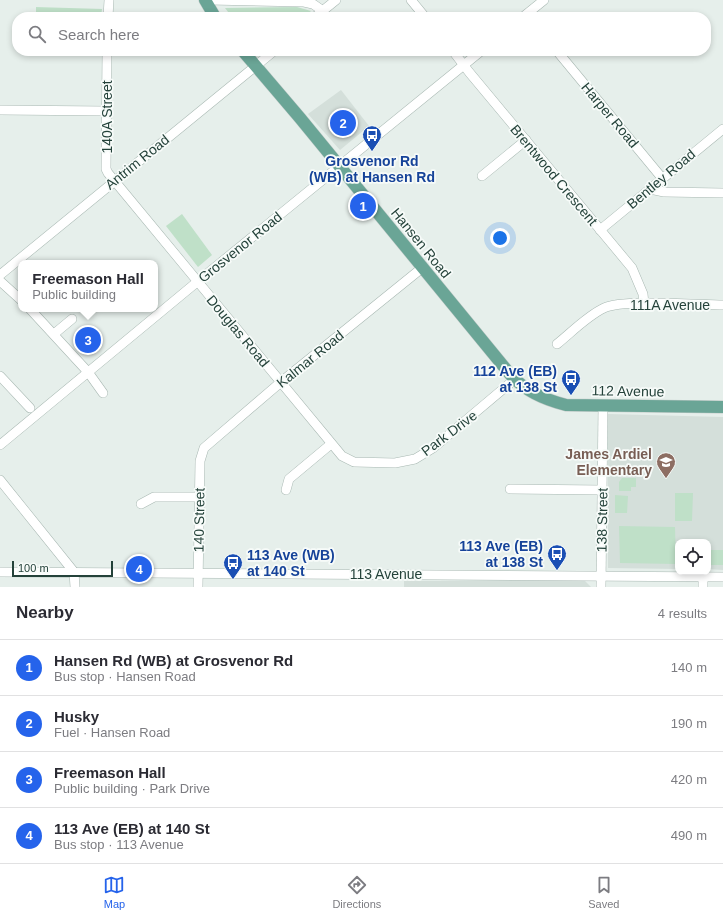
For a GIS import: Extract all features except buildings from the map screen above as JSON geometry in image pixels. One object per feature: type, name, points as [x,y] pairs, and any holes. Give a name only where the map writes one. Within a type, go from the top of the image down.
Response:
[{"type":"main road","points":[[205,0],[212,12]]},
{"type":"main road","name":"Hansen Road","points":[[247,56],[515,379],[534,394]]},
{"type":"main road","name":"112 Avenue","points":[[534,394],[566,405],[723,407]]},
{"type":"street","points":[[108,0],[108,12]]},
{"type":"street","points":[[210,0],[304,1],[314,4],[323,11],[336,0]]},
{"type":"street","points":[[411,0],[421,12]]},
{"type":"street","points":[[530,12],[544,0]]},
{"type":"street","name":"140A Street","points":[[108,56],[106,169],[114,181]]},
{"type":"street","name":"Antrim Road","points":[[18,260],[267,56]]},
{"type":"street","name":"Brentwood Crescent","points":[[457,56],[632,268],[643,294],[644,304]]},
{"type":"street","name":"Grosvenor Road","points":[[0,445],[197,282],[475,56]]},
{"type":"street","name":"Harper Road","points":[[561,56],[662,178]]},
{"type":"street","points":[[0,110],[106,111]]},
{"type":"street","name":"Bentley Road","points":[[600,230],[723,129]]},
{"type":"street","points":[[482,176],[526,140]]},
{"type":"street","name":"Douglas Road","points":[[114,181],[331,444]]},
{"type":"street","points":[[650,189],[664,192],[723,193]]},
{"type":"street","name":"Antrim Road","points":[[0,275],[18,260]]},
{"type":"street","name":"Kalmar Road","points":[[201,454],[204,448],[281,382],[422,268]]},
{"type":"street","points":[[0,281],[18,297]]},
{"type":"street","name":"111A Avenue","points":[[557,344],[597,312],[617,305],[723,305]]},
{"type":"street","points":[[33,312],[88,372],[103,393]]},
{"type":"street","points":[[54,334],[72,319]]},
{"type":"street","points":[[0,376],[30,408]]},
{"type":"street","name":"Park Drive","points":[[331,444],[342,456],[354,462],[395,463],[415,459],[433,448],[515,379]]},
{"type":"street","name":"138 Street","points":[[601,587],[603,406]]},
{"type":"street","points":[[286,490],[289,479],[331,444]]},
{"type":"street","name":"140 Street","points":[[198,587],[201,454]]},
{"type":"street","points":[[0,480],[74,572],[75,587]]},
{"type":"street","points":[[510,489],[602,490]]},
{"type":"street","points":[[141,504],[154,497],[199,497]]},
{"type":"street","name":"113 Avenue","points":[[0,572],[723,577]]},
{"type":"street","points":[[703,577],[703,587]]},
{"type":"shaded area","points":[[341,90],[369,126],[340,150],[308,114]]},
{"type":"shaded area","name":"James Ardiel Elementary","points":[[608,414],[723,417],[723,570],[711,569],[711,539],[675,539],[675,569],[608,568]]},
{"type":"shaded area","points":[[584,580],[591,587],[404,587],[404,581]]},
{"type":"green space","points":[[36,7],[102,9],[102,12],[36,12]]},
{"type":"green space","points":[[297,7],[311,11],[228,12],[225,8]]},
{"type":"green space","points":[[182,214],[212,255],[198,267],[166,226]]},
{"type":"green space","points":[[622,478],[636,478],[636,487],[631,487],[631,491],[619,491],[619,482]]},
{"type":"green space","points":[[675,493],[693,493],[692,521],[675,521]]},
{"type":"green space","points":[[615,495],[628,496],[627,513],[615,513]]},
{"type":"green space","points":[[619,526],[675,527],[675,564],[620,563]]},
{"type":"green space","points":[[711,550],[723,550],[723,565],[711,565]]},
{"type":"place","name":"Husky","points":[[343,123]]},
{"type":"place","name":"Grosvenor Rd (WB) at Hansen Rd","points":[[372,152]]},
{"type":"place","name":"Hansen Rd (WB) at Grosvenor Rd","points":[[363,206]]},
{"type":"place","name":"Freemason Hall","points":[[88,340]]},
{"type":"place","name":"112 Ave (EB) at 138 St","points":[[571,396]]},
{"type":"place","name":"James Ardiel Elementary","points":[[666,479]]},
{"type":"place","name":"113 Ave (EB) at 140 St","points":[[139,569]]},
{"type":"place","name":"113 Ave (EB) at 138 St","points":[[557,571]]},
{"type":"place","name":"113 Ave (WB) at 140 St","points":[[233,580]]}]
